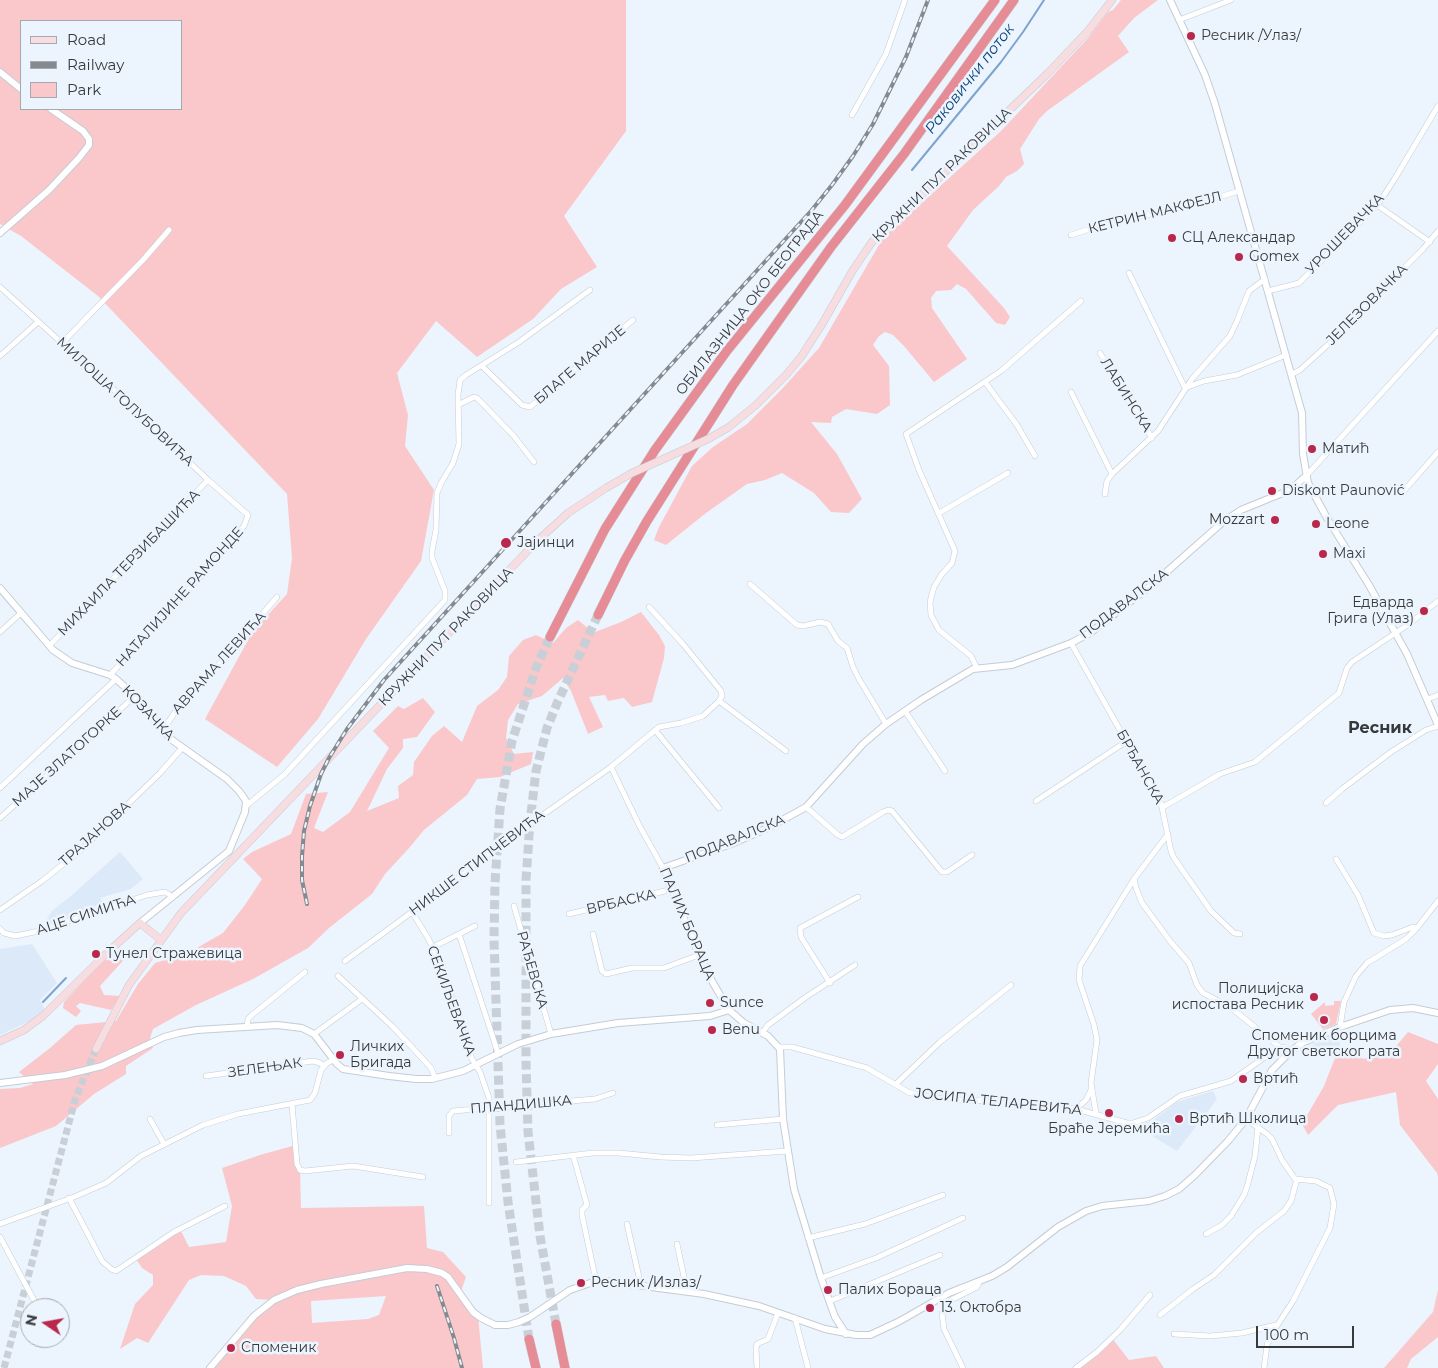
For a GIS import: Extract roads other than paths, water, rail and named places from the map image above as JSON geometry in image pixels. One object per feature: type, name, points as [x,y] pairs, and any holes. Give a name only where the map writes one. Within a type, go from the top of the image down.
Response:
[{"type":"highway","name":"ОБИЛАЗНИЦА ОКО БЕОГРАДА","points":[[550,637],[605,529],[654,450],[726,352],[845,205],[995,0]]},
{"type":"highway","points":[[598,615],[647,521],[742,372],[832,247],[960,77],[1014,0]]},
{"type":"highway","points":[[556,1324],[565,1368]]},
{"type":"highway","points":[[529,1339],[536,1368]]},
{"type":"main road","name":"КРУЖНИ ПУТ РАКОВИЦА","points":[[96,1049],[126,991],[181,913],[536,542],[568,513],[612,484],[708,439],[729,427],[756,405],[801,357],[872,242],[1047,74],[1088,31],[1112,0]]},
{"type":"main road","points":[[0,1041],[24,1030],[43,1016],[140,923],[161,940]]},
{"type":"street","points":[[852,115],[886,54],[905,0]]},
{"type":"street","points":[[1170,0],[1211,91],[1292,374],[1302,415],[1303,454],[1306,476],[1311,490],[1396,633],[1428,699],[1438,725],[1426,730],[1391,752],[1326,803]]},
{"type":"street","points":[[1179,20],[1231,0]]},
{"type":"street","points":[[0,72],[20,88]]},
{"type":"street","name":"УРОШЕВАЧКА","points":[[1268,291],[1299,283],[1377,205],[1438,106]]},
{"type":"street","points":[[1,230],[28,210],[62,177],[80,158],[89,142],[88,136],[83,131],[52,110]]},
{"type":"street","name":"КЕТРИН МАКФЕЈЛ","points":[[1071,235],[1109,223],[1189,206],[1239,191]]},
{"type":"street","points":[[1377,205],[1430,242]]},
{"type":"street","points":[[62,343],[143,260],[169,230]]},
{"type":"street","name":"ЈЕЛЕЗОВАЧКА","points":[[1292,374],[1300,370],[1332,341],[1430,242],[1438,231]]},
{"type":"street","points":[[1129,273],[1185,388]]},
{"type":"street","points":[[1105,494],[1106,486],[1112,474],[1152,438],[1164,423],[1185,388],[1201,367],[1230,336],[1249,291],[1265,279]]},
{"type":"street","name":"МИЛОША ГОЛУБОВИЋА","points":[[0,287],[82,363],[112,388],[208,480],[247,513],[248,517]]},
{"type":"street","points":[[140,923],[229,851],[246,806],[285,774],[445,600],[445,591],[435,567],[432,551],[436,530],[439,487],[453,463],[458,444],[460,380],[519,342],[590,290]]},
{"type":"street","points":[[977,668],[971,656],[939,630],[930,611],[934,587],[942,574],[952,564],[955,551],[919,470],[906,434],[1001,371],[1081,301]]},
{"type":"street","name":"БЛАГЕ МАРИЈЕ","points":[[482,366],[522,405],[531,407],[633,320]]},
{"type":"street","points":[[0,356],[38,322]]},
{"type":"street","name":"ПОДАВАЛСКА","points":[[663,868],[731,844],[768,828],[806,808],[851,756],[886,724],[957,678],[977,668],[1012,665],[1071,643],[1090,633],[1125,607],[1234,514],[1290,490],[1306,476],[1438,330]]},
{"type":"street","name":"ЛАБИНСКА","points":[[1100,353],[1152,438]]},
{"type":"street","points":[[1185,388],[1204,381],[1237,375],[1286,356]]},
{"type":"street","points":[[985,382],[1017,425],[1035,456]]},
{"type":"street","points":[[1071,392],[1112,474]]},
{"type":"street","points":[[458,405],[474,397],[477,398],[508,430],[534,462]]},
{"type":"street","points":[[1402,493],[1438,452]]},
{"type":"street","points":[[939,513],[1008,473]]},
{"type":"street","name":"МИХАИЛА ТЕРЗИБАШИЋА","points":[[49,646],[208,480]]},
{"type":"street","name":"НАТАЛИЈИНЕ РАМОНДЕ","points":[[0,788],[113,677],[244,526],[248,517]]},
{"type":"street","points":[[750,584],[797,626],[820,622],[828,624],[838,641],[847,648],[859,679],[886,724]]},
{"type":"street","name":"КОЗАЧКА","points":[[1,590],[49,646],[72,663],[113,677],[135,696],[163,730],[182,748],[206,763],[234,785],[244,796],[246,806]]},
{"type":"street","name":"АВРАМА ЛЕВИЋА","points":[[163,730],[181,703],[219,664],[277,597]]},
{"type":"street","points":[[1163,808],[1220,774],[1248,765],[1267,753],[1339,693],[1347,668],[1352,662],[1396,633],[1438,601]]},
{"type":"street","points":[[611,767],[660,726],[682,723],[703,716],[722,696],[721,691],[683,644],[649,607]]},
{"type":"street","points":[[0,632],[21,613]]},
{"type":"street","name":"БРЂАНСКА","points":[[1071,643],[1163,808],[1172,855],[1217,918],[1234,933],[1240,934]]},
{"type":"street","points":[[1428,699],[1438,695]]},
{"type":"street","name":"МАЈЕ ЗЛАТОГОРКЕ","points":[[0,818],[135,696]]},
{"type":"street","points":[[719,701],[786,751]]},
{"type":"street","points":[[905,710],[944,771]]},
{"type":"street","points":[[655,730],[719,808]]},
{"type":"street","points":[[1036,800],[1127,741]]},
{"type":"street","name":"ТРАЈАНОВА","points":[[0,910],[42,881],[81,850],[160,773],[182,748]]},
{"type":"street","name":"ПАЛИХ БОРАЦА","points":[[611,767],[673,889],[699,956],[729,1010],[739,1020],[773,1040],[779,1047]]},
{"type":"street","name":"НИКШЕ СТИПЧЕВИЋА","points":[[345,960],[493,850],[611,767]]},
{"type":"street","points":[[806,808],[842,837],[888,810],[892,812],[942,872],[947,872],[972,855]]},
{"type":"street","points":[[1096,1114],[1091,1090],[1091,1078],[1097,1040],[1080,980],[1080,966],[1134,879],[1168,834]]},
{"type":"street","points":[[1336,860],[1351,882],[1374,933],[1384,936],[1413,927],[1417,928]]},
{"type":"street","points":[[1134,879],[1142,903],[1189,963],[1197,985],[1203,994],[1230,1007],[1280,1048],[1288,1048],[1290,1051]]},
{"type":"street","name":"ВРБАСКА","points":[[569,914],[673,889]]},
{"type":"street","name":"АЦЕ СИМИЋА","points":[[0,929],[9,935],[39,932],[147,895],[162,892],[169,893],[173,897]]},
{"type":"street","points":[[830,982],[801,937],[800,928],[858,897]]},
{"type":"street","points":[[1340,1028],[1346,997],[1361,970],[1367,963],[1406,939],[1438,901]]},
{"type":"street","name":"РАЂЕВСКА","points":[[514,906],[551,1034]]},
{"type":"street","name":"СЕКИЉЕВАЧКА","points":[[412,912],[433,948],[446,979],[475,1065],[486,1089],[490,1107],[488,1141],[489,1203]]},
{"type":"street","points":[[433,948],[476,926]]},
{"type":"street","points":[[459,934],[498,1053]]},
{"type":"street","points":[[593,934],[602,971],[606,974],[632,968],[664,968],[699,956]]},
{"type":"street","points":[[762,1033],[768,1026],[855,965]]},
{"type":"street","points":[[247,1027],[248,1019],[252,1015],[305,972]]},
{"type":"street","points":[[338,976],[392,1026],[431,1068],[435,1078]]},
{"type":"street","name":"ЈОСИПА ТЕЛАРЕВИЋА","points":[[896,1084],[940,1042],[1011,985]]},
{"type":"street","points":[[314,1034],[362,999]]},
{"type":"street","points":[[210,1368],[264,1306],[297,1290],[407,1268],[433,1270],[442,1273],[448,1277],[473,1312],[495,1325],[508,1325],[530,1317],[570,1290],[596,1281],[619,1281],[641,1286],[687,1291],[742,1302],[846,1334],[862,1336],[877,1332],[948,1293],[980,1281],[1007,1267],[1058,1227],[1086,1211],[1102,1206],[1149,1201],[1172,1193],[1195,1175],[1228,1141],[1246,1119],[1270,1074],[1290,1051],[1302,1043],[1396,1008],[1420,1008],[1438,1012]]},
{"type":"street","points":[[0,1083],[65,1075],[102,1066],[164,1037],[179,1033],[277,1025],[302,1028],[314,1034],[340,1067],[416,1079],[435,1078],[451,1075],[498,1053],[551,1034],[618,1023],[710,1016],[729,1010]]},
{"type":"street","name":"ЈОСИПА ТЕЛАРЕВИЋА","points":[[779,1047],[788,1046],[867,1068],[908,1092],[927,1097],[1020,1102],[1076,1109],[1127,1123],[1139,1122],[1148,1118],[1180,1096],[1232,1080],[1280,1048]]},
{"type":"street","points":[[779,1047],[783,1119],[794,1189],[821,1278],[835,1317],[846,1334]]},
{"type":"street","points":[[0,1224],[109,1181],[141,1156],[203,1125],[226,1117],[306,1101],[313,1097],[324,1066],[333,1060]]},
{"type":"street","name":"ЗЕЛЕЊАК","points":[[206,1076],[313,1061],[324,1066]]},
{"type":"street","points":[[1076,1109],[1086,1100],[1091,1090]]},
{"type":"street","name":"ПЛАНДИШКА","points":[[449,1133],[450,1112],[595,1099],[613,1093]]},
{"type":"street","points":[[292,1104],[300,1170],[353,1166],[423,1177]]},
{"type":"street","points":[[150,1118],[164,1144]]},
{"type":"street","points":[[717,1125],[783,1119]]},
{"type":"street","points":[[1246,1119],[1272,1139],[1286,1166],[1297,1179],[1316,1181],[1328,1186],[1332,1192],[1334,1210],[1330,1228],[1293,1301],[1276,1325],[1267,1345],[1264,1368]]},
{"type":"street","points":[[1206,1234],[1222,1225],[1231,1216],[1248,1187],[1255,1156],[1258,1127]]},
{"type":"street","points":[[516,1162],[593,1152],[691,1158],[787,1151]]},
{"type":"street","points":[[573,1155],[587,1205],[581,1213],[596,1281]]},
{"type":"street","points":[[1160,1315],[1214,1275],[1256,1233],[1284,1211],[1293,1195],[1297,1179]]},
{"type":"street","points":[[808,1238],[865,1224],[944,1195]]},
{"type":"street","points":[[69,1198],[102,1261],[111,1270],[116,1271],[174,1232],[225,1206]]},
{"type":"street","points":[[821,1278],[876,1258],[963,1218]]},
{"type":"street","points":[[627,1224],[641,1286]]},
{"type":"street","points":[[0,1238],[33,1298]]},
{"type":"street","points":[[677,1244],[687,1291]]},
{"type":"street","points":[[830,1301],[940,1255]]},
{"type":"street","points":[[963,1368],[944,1329],[942,1313],[953,1300],[977,1287],[980,1281]]},
{"type":"street","points":[[1076,1368],[1097,1352],[1120,1330],[1150,1295]]},
{"type":"street","points":[[757,1368],[757,1344],[768,1339],[778,1312]]},
{"type":"street","points":[[825,1329],[832,1326],[835,1317]]},
{"type":"street","points":[[795,1318],[808,1368]]},
{"type":"street","points":[[1174,1334],[1216,1336],[1242,1333],[1276,1325]]},
{"type":"waterway","name":"Раковички поток","points":[[912,170],[1001,62],[1044,0]]},
{"type":"waterway","name":"Раковички поток","points":[[43,1002],[66,978]]},
{"type":"tunnel","points":[[556,1324],[540,1236],[528,1132],[526,880],[536,771],[547,728],[598,615]]},
{"type":"tunnel","points":[[529,1339],[508,1202],[500,1125],[494,939],[495,883],[500,809],[512,741],[536,668],[550,637]]},
{"type":"tunnel","points":[[4,1368],[75,1100],[96,1049]]},
{"type":"railway","points":[[307,904],[302,880],[304,831],[321,774],[347,729],[384,680],[811,211],[832,185],[873,124],[906,57],[928,0]]},
{"type":"railway","points":[[437,1286],[462,1368]]},
{"type":"place","name":"Ресник /Улаз/","points":[[1191,36]]},
{"type":"place","name":"СЦ Александар","points":[[1172,238]]},
{"type":"place","name":"Gomex","points":[[1239,257]]},
{"type":"place","name":"Матић","points":[[1312,449]]},
{"type":"place","name":"Diskont Paunović","points":[[1272,491]]},
{"type":"place","name":"Mozzart","points":[[1275,520]]},
{"type":"place","name":"Leone","points":[[1316,524]]},
{"type":"place","name":"Јајинци","points":[[506,543]]},
{"type":"place","name":"Maxi","points":[[1323,554]]},
{"type":"place","name":"Едварда Грига (Улаз)","points":[[1424,611]]},
{"type":"place","name":"Тунел Стражевица","points":[[96,954]]},
{"type":"place","name":"Полицијска испостава Ресник","points":[[1314,997]]},
{"type":"place","name":"Sunce","points":[[710,1003]]},
{"type":"place","name":"Споменик борцима Другог светског рата","points":[[1324,1020]]},
{"type":"place","name":"Benu","points":[[712,1030]]},
{"type":"place","name":"Личких Бригада","points":[[340,1055]]},
{"type":"place","name":"Вртић","points":[[1243,1079]]},
{"type":"place","name":"Браће Јеремића","points":[[1109,1113]]},
{"type":"place","name":"Вртић Школица","points":[[1179,1119]]},
{"type":"place","name":"Ресник /Излаз/","points":[[581,1283]]},
{"type":"place","name":"Палих Бораца","points":[[828,1290]]},
{"type":"place","name":"13. Октобра","points":[[930,1308]]},
{"type":"place","name":"Споменик","points":[[231,1348]]},
{"type":"district","name":"Ресник","points":[[1380,728]]}]
